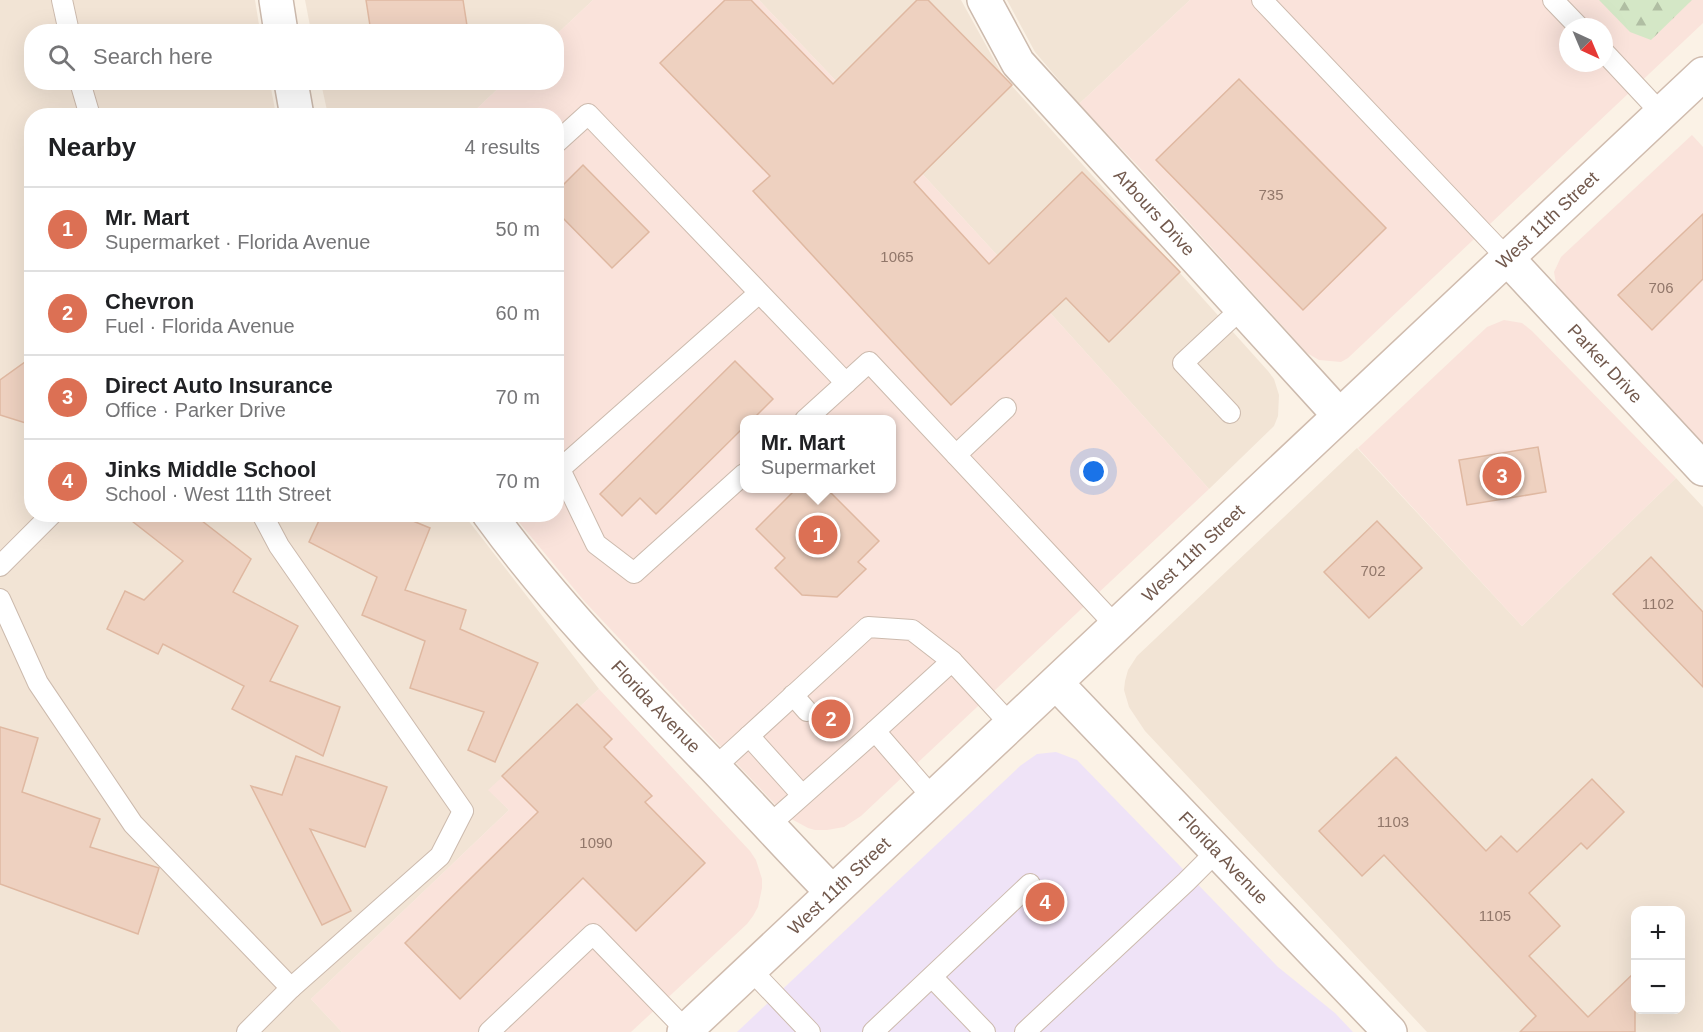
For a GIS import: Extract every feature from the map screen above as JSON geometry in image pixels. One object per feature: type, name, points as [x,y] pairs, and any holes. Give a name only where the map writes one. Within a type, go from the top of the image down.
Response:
[{"type":"street","points":[[276,0],[280,24]]},
{"type":"street","name":"Arbours Drive","points":[[984,0],[1018,63],[1339,415]]},
{"type":"street","name":"West 11th Street","points":[[685,1031],[1703,74]]},
{"type":"street","points":[[292,90],[296,108]]},
{"type":"street","name":"Parker Drive","points":[[1507,258],[1703,469]]},
{"type":"street","name":"Florida Avenue","points":[[495,522],[560,604],[832,892]]},
{"type":"street","name":"Florida Avenue","points":[[1056,683],[1390,1032]]},
{"type":"lane","points":[[62,0],[67,24]]},
{"type":"lane","points":[[1262,0],[1507,258]]},
{"type":"lane","points":[[1553,0],[1570,18]]},
{"type":"lane","points":[[1613,62],[1661,113]]},
{"type":"lane","points":[[82,90],[88,108]]},
{"type":"lane","points":[[564,136],[588,114],[846,383]]},
{"type":"lane","points":[[564,460],[759,293]]},
{"type":"lane","points":[[1230,413],[1183,363],[1242,308]]},
{"type":"lane","points":[[811,415],[869,362],[1116,626]]},
{"type":"lane","points":[[956,455],[1006,408]]},
{"type":"lane","points":[[564,477],[596,544],[634,573],[740,478]]},
{"type":"lane","points":[[0,566],[44,522]]},
{"type":"lane","points":[[247,1032],[291,988],[440,856],[463,811],[279,546],[266,522]]},
{"type":"lane","points":[[0,599],[38,683],[133,824],[291,988]]},
{"type":"lane","points":[[714,768],[868,627],[912,630],[952,661],[1011,725]]},
{"type":"lane","points":[[768,826],[802,795],[844,751],[875,731],[952,661]]},
{"type":"lane","points":[[793,695],[807,711]]},
{"type":"lane","points":[[875,731],[933,798]]},
{"type":"lane","points":[[749,736],[802,795]]},
{"type":"lane","points":[[1025,1032],[1217,851]]},
{"type":"lane","points":[[873,1032],[1030,884]]},
{"type":"lane","points":[[489,1032],[593,934],[685,1031]]},
{"type":"lane","points":[[750,969],[810,1032]]},
{"type":"lane","points":[[932,977],[985,1032]]},
{"type":"shaded area","points":[[0,0],[255,0],[259,24],[24,24],[24,90],[271,90],[275,108],[24,108],[24,522],[469,522],[599,689],[489,790],[509,810],[311,999],[342,1032],[0,1032]]},
{"type":"shaded area","points":[[305,0],[593,0],[564,27],[564,24],[310,24]]},
{"type":"shaded area","points":[[593,0],[759,0],[859,105],[1209,489],[861,816],[844,827],[827,830],[808,828],[786,816],[585,602],[519,522],[564,522],[564,108],[477,108],[497,90],[564,90],[564,27]]},
{"type":"shaded area","points":[[759,0],[961,0],[1003,76],[1274,379],[1279,395],[1278,416],[1274,426],[1209,489],[859,105]]},
{"type":"shaded area","points":[[1007,0],[1190,0],[1079,104],[1035,52]]},
{"type":"shaded area","points":[[1190,0],[1703,0],[1703,23],[1348,358],[1341,362],[1319,360],[1307,353],[1079,104]]},
{"type":"shaded area","points":[[323,90],[497,90],[477,108],[327,108]]},
{"type":"shaded area","points":[[1692,135],[1703,147],[1703,450],[1557,290],[1554,272],[1561,257]]},
{"type":"shaded area","points":[[1504,320],[1522,323],[1532,331],[1676,478],[1522,626],[1358,448],[1487,327]]},
{"type":"shaded area","points":[[1357,448],[1522,626],[1676,478],[1703,507],[1703,1032],[1427,1032],[1145,731],[1129,707],[1124,690],[1128,670],[1137,656]]},
{"type":"shaded area","points":[[599,689],[750,851],[756,860],[762,879],[758,907],[753,916],[631,1032],[342,1032],[311,999],[509,810],[488,790]]},
{"type":"shaded area","points":[[1056,752],[1077,760],[1278,967],[1335,1013],[1353,1032],[737,1032],[1020,766],[1037,754]]},
{"type":"green space","points":[[1599,0],[1692,0],[1651,40],[1630,32]]},
{"type":"building","points":[[366,0],[463,0],[467,24],[370,24]]},
{"type":"building","points":[[725,0],[751,0],[833,84],[917,0],[928,0],[1012,85],[914,182],[989,264],[1082,172],[1180,272],[1109,342],[1066,298],[951,405],[753,191],[770,176],[660,63]]},
{"type":"building","points":[[1239,79],[1386,228],[1303,310],[1156,160]]},
{"type":"building","points":[[583,165],[649,232],[612,268],[564,219],[564,184]]},
{"type":"building","points":[[1703,214],[1703,279],[1652,330],[1618,295]]},
{"type":"building","points":[[735,361],[773,399],[757,415],[740,415],[740,431],[656,514],[640,498],[622,516],[600,494]]},
{"type":"building","points":[[24,363],[24,422],[0,415],[0,380]]},
{"type":"building","points":[[1538,447],[1546,492],[1467,505],[1459,460]]},
{"type":"building","points":[[792,493],[831,493],[879,541],[858,562],[866,569],[837,597],[802,595],[775,568],[785,558],[756,529]]},
{"type":"building","points":[[1377,521],[1422,568],[1369,618],[1324,572]]},
{"type":"building","points":[[133,522],[203,522],[251,559],[233,592],[298,626],[270,681],[340,707],[323,756],[232,709],[244,686],[163,644],[158,654],[107,629],[125,591],[144,600],[183,561]]},
{"type":"building","points":[[318,522],[415,522],[430,528],[405,590],[466,610],[460,629],[538,663],[495,762],[468,750],[484,712],[410,688],[425,641],[362,615],[377,577],[309,542]]},
{"type":"building","points":[[1651,557],[1703,612],[1703,687],[1613,594]]},
{"type":"building","points":[[577,704],[612,739],[604,747],[652,796],[645,802],[705,863],[636,931],[583,878],[460,999],[405,943],[538,812],[502,776]]},
{"type":"building","points":[[0,727],[38,738],[22,792],[100,819],[90,847],[159,868],[138,934],[0,884]]},
{"type":"building","points":[[296,756],[387,787],[365,847],[310,829],[351,911],[322,925],[251,786],[282,795]]},
{"type":"building","points":[[1396,757],[1486,851],[1501,836],[1517,852],[1592,779],[1624,812],[1587,849],[1581,843],[1529,893],[1560,926],[1529,956],[1588,1017],[1631,976],[1631,1014],[1635,1014],[1635,1032],[1520,1032],[1536,1016],[1384,855],[1362,876],[1319,831]]},
{"type":"place","name":"Direct Auto Insurance","points":[[1502,476]]},
{"type":"place","name":"Mr. Mart","points":[[818,535]]},
{"type":"place","name":"Chevron","points":[[831,719]]},
{"type":"place","name":"Jinks Middle School","points":[[1045,902]]}]
